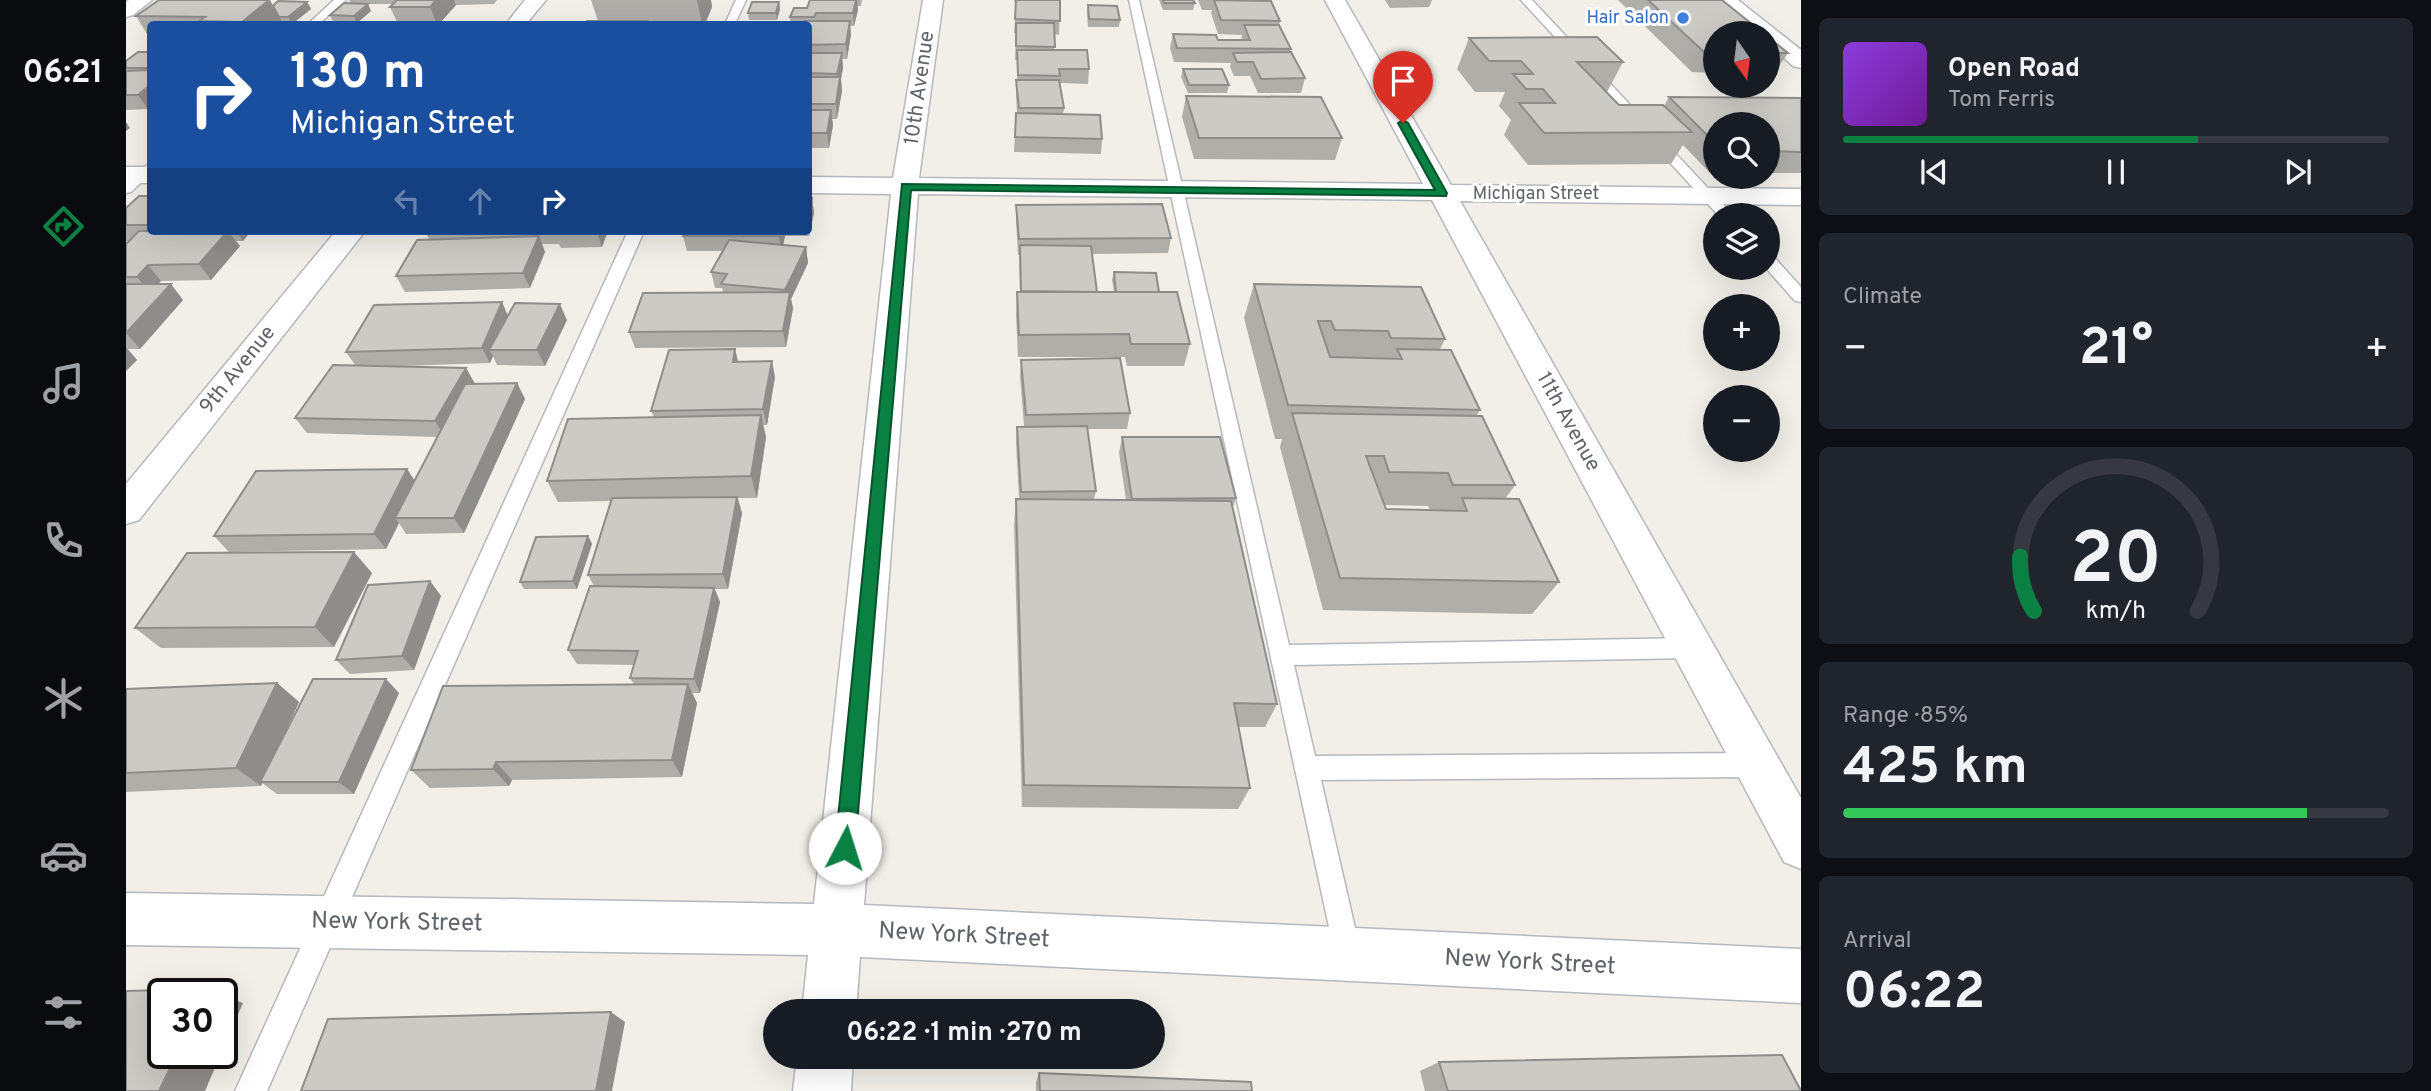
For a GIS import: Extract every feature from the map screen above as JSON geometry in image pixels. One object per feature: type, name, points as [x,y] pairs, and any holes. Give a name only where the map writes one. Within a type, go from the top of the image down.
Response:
[{"type":"street","points":[[126,11],[142,0]]},
{"type":"street","points":[[518,21],[536,0]]},
{"type":"street","name":"10th Avenue","points":[[831,999],[905,186],[933,0]]},
{"type":"street","name":"11th Avenue","points":[[1335,0],[1801,845]]},
{"type":"street","points":[[1726,0],[1751,21]]},
{"type":"street","points":[[1780,44],[1801,61]]},
{"type":"street","name":"Michigan Street","points":[[812,185],[1801,197]]},
{"type":"street","name":"9th Avenue","points":[[126,510],[348,235]]},
{"type":"street","name":"New York Street","points":[[126,919],[837,930],[1801,976]]},
{"type":"street","points":[[822,1091],[824,1069]]},
{"type":"lane","points":[[316,21],[341,0]]},
{"type":"lane","points":[[731,21],[741,0]]},
{"type":"lane","points":[[1134,0],[1347,954]]},
{"type":"lane","points":[[1526,0],[1715,203]]},
{"type":"lane","points":[[251,1091],[324,922],[634,235]]},
{"type":"lane","points":[[1780,273],[1801,297]]},
{"type":"lane","points":[[1281,655],[1692,649]]},
{"type":"lane","points":[[1306,768],[1757,765]]},
{"type":"building","points":[[159,0],[269,0],[243,21],[199,21],[205,17],[136,16]]},
{"type":"building","points":[[397,0],[436,0],[430,7],[390,7]]},
{"type":"building","points":[[810,0],[856,0],[853,13],[816,13],[814,17],[790,17],[794,8],[807,8]]},
{"type":"building","points":[[1016,0],[1060,0],[1060,21],[1015,19]]},
{"type":"building","points":[[1163,0],[1193,0],[1195,3],[1164,3]]},
{"type":"building","points":[[1214,0],[1271,1],[1280,21],[1221,20]]},
{"type":"building","points":[[1648,0],[1722,0],[1748,21],[1703,21],[1703,51]]},
{"type":"building","points":[[278,1],[307,2],[288,17],[279,17],[273,6]]},
{"type":"building","points":[[752,2],[779,2],[776,13],[748,13]]},
{"type":"building","points":[[344,3],[368,4],[354,16],[330,15]]},
{"type":"building","points":[[1088,5],[1117,6],[1120,20],[1089,19]]},
{"type":"building","points":[[812,21],[850,21],[846,44],[812,45]]},
{"type":"building","points":[[1016,23],[1054,23],[1055,47],[1016,46]]},
{"type":"building","points":[[1244,25],[1279,25],[1291,49],[1177,48],[1173,34],[1216,35],[1218,40],[1250,40]]},
{"type":"building","points":[[1597,37],[1623,62],[1577,62],[1619,105],[1663,105],[1692,132],[1544,133],[1519,103],[1555,103],[1543,89],[1526,89],[1513,74],[1533,74],[1521,61],[1489,61],[1469,38]]},
{"type":"building","points":[[1017,50],[1087,50],[1089,69],[1059,69],[1060,76],[1018,75]]},
{"type":"building","points":[[138,52],[147,52],[147,68],[126,68],[126,61]]},
{"type":"building","points":[[1291,52],[1305,78],[1261,79],[1253,62],[1237,62],[1233,53]]},
{"type":"building","points":[[812,53],[842,53],[837,74],[812,73]]},
{"type":"building","points":[[1183,69],[1222,69],[1229,85],[1189,85]]},
{"type":"building","points":[[147,70],[147,88],[138,95],[126,95],[126,71]]},
{"type":"building","points":[[812,77],[840,77],[836,104],[812,104]]},
{"type":"building","points":[[1016,80],[1059,80],[1064,108],[1019,108]]},
{"type":"building","points":[[1186,96],[1321,97],[1342,138],[1199,138]]},
{"type":"building","points":[[1669,97],[1801,98],[1801,152],[1780,151],[1780,112],[1703,112],[1703,131]]},
{"type":"building","points":[[812,110],[831,110],[827,133],[812,133]]},
{"type":"building","points":[[1016,113],[1100,115],[1102,139],[1015,137]]},
{"type":"building","points":[[139,196],[147,196],[147,225],[126,225],[126,208]]},
{"type":"building","points":[[1162,204],[1171,238],[1019,239],[1016,205]]},
{"type":"building","points":[[139,231],[147,231],[147,235],[224,235],[199,264],[148,265],[137,277],[126,277],[126,244]]},
{"type":"building","points":[[683,235],[779,235],[779,236]]},
{"type":"building","points":[[539,236],[523,273],[396,276],[417,240]]},
{"type":"building","points":[[729,240],[806,247],[785,290],[721,284],[727,274],[711,272]]},
{"type":"building","points":[[1020,245],[1091,246],[1097,292],[1021,291]]},
{"type":"building","points":[[1114,272],[1156,273],[1159,292],[1116,292]]},
{"type":"building","points":[[126,284],[171,284],[126,333]]},
{"type":"building","points":[[1254,284],[1421,287],[1445,339],[1391,338],[1388,331],[1335,330],[1331,321],[1318,321],[1330,357],[1402,359],[1397,349],[1451,350],[1480,410],[1288,405]]},
{"type":"building","points":[[790,292],[783,331],[629,332],[643,293]]},
{"type":"building","points":[[1017,292],[1177,292],[1190,344],[1131,344],[1129,334],[1019,335]]},
{"type":"building","points":[[502,302],[482,348],[346,352],[374,305]]},
{"type":"building","points":[[515,303],[560,304],[537,350],[489,350]]},
{"type":"building","points":[[735,349],[733,362],[772,361],[763,409],[651,411],[669,350]]},
{"type":"building","points":[[1120,358],[1130,413],[1026,415],[1021,360]]},
{"type":"building","points":[[333,365],[466,368],[435,421],[295,418]]},
{"type":"building","points":[[517,383],[454,518],[395,518],[465,384]]},
{"type":"building","points":[[1292,413],[1482,416],[1515,485],[1453,485],[1448,473],[1389,472],[1384,456],[1366,456],[1386,509],[1467,511],[1462,498],[1519,499],[1559,582],[1340,578]]},
{"type":"building","points":[[761,415],[751,476],[547,481],[568,419]]},
{"type":"building","points":[[1087,426],[1096,491],[1021,492],[1017,427]]},
{"type":"building","points":[[1122,437],[1220,437],[1236,498],[1132,499]]},
{"type":"building","points":[[407,469],[374,534],[214,536],[256,471]]},
{"type":"building","points":[[737,497],[723,574],[588,575],[612,498]]},
{"type":"building","points":[[1016,499],[1231,501],[1277,704],[1234,703],[1250,788],[1024,785]]},
{"type":"building","points":[[588,536],[573,581],[520,582],[536,537]]},
{"type":"building","points":[[354,552],[315,627],[135,628],[187,553]]},
{"type":"building","points":[[430,581],[402,656],[336,660],[368,585]]},
{"type":"building","points":[[590,586],[714,588],[694,679],[630,678],[638,651],[568,650]]},
{"type":"building","points":[[313,679],[386,679],[339,782],[260,782]]},
{"type":"building","points":[[277,683],[236,768],[126,773],[126,689]]},
{"type":"building","points":[[688,684],[672,760],[496,762],[493,769],[411,770],[443,686]]},
{"type":"building","points":[[147,990],[147,1069],[170,1069],[159,1091],[126,1091],[126,991]]},
{"type":"building","points":[[611,1012],[596,1091],[301,1091],[328,1019]]},
{"type":"building","points":[[1782,1055],[1801,1091],[1448,1091],[1439,1062]]},
{"type":"building","points":[[1039,1073],[1251,1082],[1252,1091],[1040,1091]]},
{"type":"place","name":"Hair Salon","points":[[1683,18]]},
{"type":"route","points":[[845,848],[905,186],[1442,193],[1403,123]]}]
